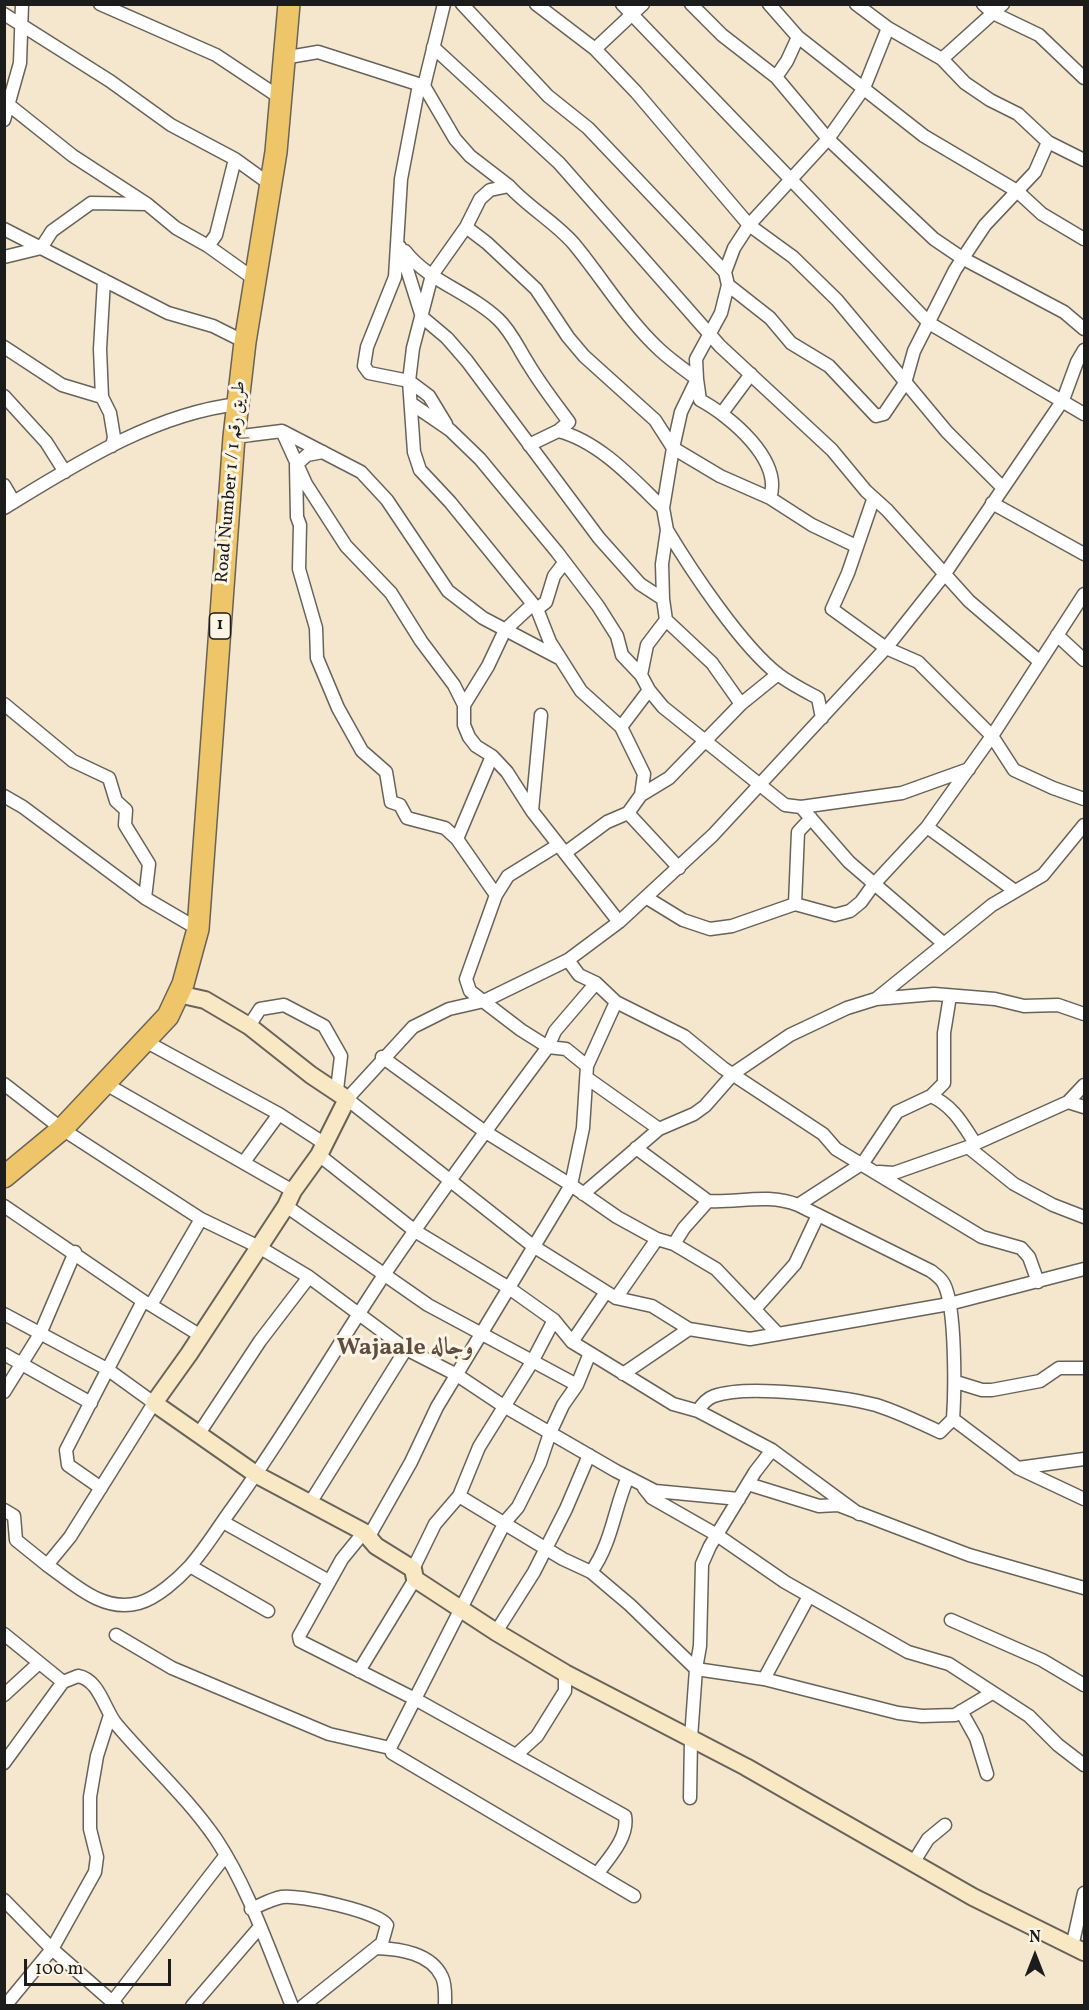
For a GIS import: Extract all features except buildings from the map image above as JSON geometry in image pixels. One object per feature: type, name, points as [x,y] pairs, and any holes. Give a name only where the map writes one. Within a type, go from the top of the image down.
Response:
[{"type":"highway","name":"Road Number 1 / طريق رقم 1","points":[[4,1177],[62,1129],[168,1016],[178,994],[198,929],[234,437],[245,342],[272,185],[282,99],[283,58],[289,4]]},
{"type":"street","points":[[4,120],[20,63],[22,4]]},
{"type":"street","points":[[100,4],[216,55],[282,99]]},
{"type":"street","points":[[444,4],[421,86],[401,179],[395,277],[367,347],[364,366],[369,373],[409,381],[429,396],[450,430]]},
{"type":"street","points":[[462,4],[548,96],[588,128],[725,272],[728,285],[722,313],[696,359],[700,400],[722,412],[740,427],[768,469],[773,490],[770,498]]},
{"type":"street","points":[[536,4],[595,49],[636,92],[749,225],[794,257],[837,300],[947,432],[1003,488]]},
{"type":"street","points":[[622,4],[789,181],[928,323],[1084,414]]},
{"type":"street","points":[[595,49],[643,4]]},
{"type":"street","points":[[691,4],[722,35],[776,77],[828,139],[890,200],[962,258],[1064,312],[1084,329]]},
{"type":"street","points":[[769,4],[798,37],[924,136],[1017,191],[1042,214],[1084,239]]},
{"type":"street","points":[[856,4],[888,28],[942,59],[965,83],[990,100],[1018,114],[1048,141],[1084,160]]},
{"type":"street","points":[[983,4],[993,13],[1039,35],[1084,78]]},
{"type":"street","points":[[942,59],[1003,4]]},
{"type":"street","points":[[4,14],[22,23],[110,81],[171,125],[235,159],[272,185]]},
{"type":"street","points":[[725,272],[734,248],[749,225],[828,139],[864,88],[888,28]]},
{"type":"street","points":[[776,77],[788,61],[798,37]]},
{"type":"street","points":[[433,47],[559,163],[711,335],[832,450],[873,500],[887,510],[969,601],[1039,662]]},
{"type":"street","points":[[283,58],[318,52],[421,86],[455,139],[470,156],[509,186],[526,205],[549,221],[572,243],[631,318],[661,351],[697,378]]},
{"type":"street","points":[[7,103],[73,156],[147,204],[176,228],[208,246],[257,281]]},
{"type":"street","points":[[728,285],[770,318],[791,343],[829,366],[876,416],[884,414],[905,383],[914,351],[962,258],[985,225],[1035,172],[1048,141]]},
{"type":"street","points":[[208,246],[216,235],[235,159]]},
{"type":"street","points":[[509,186],[490,190],[471,213],[466,227],[432,275],[413,348],[409,381],[414,452],[420,470],[450,502],[535,606],[550,642],[580,691],[621,727],[644,774],[641,795]]},
{"type":"street","points":[[4,257],[41,248],[51,231],[91,203],[147,204]]},
{"type":"street","points":[[466,227],[487,243],[536,289],[579,350],[655,420],[673,448],[720,476],[770,498],[812,525],[856,546]]},
{"type":"street","points":[[4,229],[168,313],[213,326],[245,342]]},
{"type":"street","points":[[398,243],[414,263],[487,310],[508,329],[530,367],[569,422],[558,431],[529,445]]},
{"type":"street","points":[[398,243],[422,317],[447,338],[467,361],[619,561],[640,584],[663,599]]},
{"type":"street","points":[[104,280],[100,349],[102,397],[110,414],[114,437],[112,446]]},
{"type":"street","points":[[4,347],[62,385],[102,397]]},
{"type":"street","points":[[342,1094],[405,1034],[424,1020],[449,1009],[484,1001],[568,960],[619,922],[679,868],[760,786],[886,648],[944,574],[1063,400],[1084,350]]},
{"type":"street","points":[[722,412],[751,374]]},
{"type":"street","points":[[697,378],[681,412],[663,508],[667,530],[662,564],[663,599],[666,620],[712,663],[741,704]]},
{"type":"street","points":[[4,396],[46,442],[64,472]]},
{"type":"street","points":[[4,485],[9,505],[112,446],[178,415],[238,404]]},
{"type":"street","points":[[412,404],[450,430],[480,459],[598,606],[616,636],[622,654],[641,675],[649,690],[663,707],[785,805],[801,807],[902,793],[969,770]]},
{"type":"street","points":[[282,431],[296,465],[345,546],[392,593],[421,641],[454,685],[464,705],[464,725],[469,737],[476,746],[492,756],[507,772],[532,811],[619,922]]},
{"type":"street","points":[[234,437],[282,431],[361,472],[375,483],[448,591],[483,618],[561,660]]},
{"type":"street","points":[[558,431],[583,441],[627,472],[663,508]]},
{"type":"street","points":[[323,453],[307,455],[296,465],[297,517],[300,525],[299,569],[316,628],[317,658],[338,708],[362,751],[386,772],[391,802],[400,805],[407,818],[445,828],[457,839],[496,895]]},
{"type":"street","points":[[873,500],[848,573],[832,609],[886,648],[918,662],[992,736],[1014,770],[1084,799]]},
{"type":"street","points":[[993,503],[1084,554]]},
{"type":"street","points":[[667,530],[709,593],[746,640],[778,674],[818,698],[822,718]]},
{"type":"street","points":[[464,705],[488,666],[505,630],[535,606],[546,602],[554,576],[564,562]]},
{"type":"street","points":[[647,898],[683,920],[710,929],[732,926],[795,904],[835,915],[850,911],[861,902],[874,884],[927,827],[992,736],[1084,594]]},
{"type":"street","points":[[641,675],[647,645],[666,620]]},
{"type":"street","points":[[1057,635],[1084,660]]},
{"type":"street","points":[[659,1129],[587,1072],[566,1048],[548,1047],[470,991],[466,979],[496,895],[508,876],[628,813],[641,795],[669,778],[741,704],[778,674]]},
{"type":"street","points":[[621,727],[649,690]]},
{"type":"street","points":[[4,704],[73,761],[109,778],[116,801],[126,810],[125,825],[149,864],[145,898]]},
{"type":"street","points":[[532,811],[541,715]]},
{"type":"street","points":[[457,839],[492,756]]},
{"type":"street","points":[[4,796],[61,834],[145,898],[198,929]]},
{"type":"street","points":[[801,807],[849,862],[943,943]]},
{"type":"street","points":[[628,813],[679,868]]},
{"type":"street","points":[[795,904],[798,832],[811,818]]},
{"type":"street","points":[[876,999],[992,905],[1043,874],[1084,825]]},
{"type":"street","points":[[927,827],[1015,891]]},
{"type":"street","points":[[568,960],[579,975],[596,983],[616,1002],[684,1036],[715,1062],[824,1134],[836,1149],[878,1172],[903,1192],[914,1195],[982,1237],[1021,1248],[1029,1257],[1038,1282]]},
{"type":"street","points":[[4,1510],[14,1516],[13,1526],[16,1540],[93,1597],[117,1606],[140,1603],[160,1592],[190,1566],[256,1475],[384,1275],[484,1131],[548,1047],[555,1031],[596,983]]},
{"type":"street","points":[[178,994],[205,1000],[249,1026],[311,1075],[342,1094],[533,1246],[611,1295],[652,1306],[690,1329],[750,1339],[949,1304],[1084,1269]]},
{"type":"street","points":[[584,1194],[659,1129],[700,1110],[734,1073],[790,1035],[816,1021],[876,999],[934,994],[995,999],[1024,1006],[1058,1005],[1084,1014]]},
{"type":"street","points":[[798,1205],[863,1163],[897,1112],[932,1096],[944,1083],[944,1034],[950,996]]},
{"type":"street","points":[[597,1874],[615,1850],[627,1825],[625,1816],[415,1699],[300,1641],[299,1636],[342,1559],[366,1535],[482,1332],[571,1185],[578,1162],[587,1072],[616,1002]]},
{"type":"street","points":[[47,1565],[69,1537],[154,1403],[201,1336],[322,1149],[342,1094],[341,1056],[324,1026],[284,1005],[260,1009],[249,1026]]},
{"type":"street","points":[[145,1041],[279,1114],[415,1231],[509,1288],[554,1320],[572,1342],[673,1404],[698,1411],[772,1450],[859,1514]]},
{"type":"street","points":[[382,1057],[484,1131],[571,1185],[617,1217],[657,1239],[674,1244],[716,1269],[778,1334]]},
{"type":"street","points":[[104,1083],[244,1162],[384,1275],[428,1305],[577,1385]]},
{"type":"street","points":[[4,1084],[62,1129],[201,1218],[259,1247],[309,1277],[406,1349],[457,1375],[502,1406],[655,1491],[739,1499]]},
{"type":"street","points":[[878,1172],[894,1173],[971,1145],[1068,1102],[1084,1085]]},
{"type":"street","points":[[932,1096],[946,1103],[956,1114],[971,1145],[1014,1184],[1053,1205],[1084,1216]]},
{"type":"street","points":[[1068,1102],[1084,1107]]},
{"type":"street","points":[[244,1162],[279,1114]]},
{"type":"street","points":[[636,1148],[708,1201],[729,1202],[774,1198],[798,1205],[931,1271],[943,1281],[949,1304],[956,1382],[953,1419],[940,1432],[872,1404],[825,1397],[753,1392],[715,1395],[703,1403],[698,1411]]},
{"type":"street","points":[[674,1244],[684,1228],[708,1201]]},
{"type":"street","points":[[4,1206],[147,1303],[201,1336]]},
{"type":"street","points":[[755,1309],[795,1264],[818,1215]]},
{"type":"street","points":[[101,1488],[68,1465],[65,1455],[107,1369],[201,1218]]},
{"type":"street","points":[[572,1342],[657,1239]]},
{"type":"street","points":[[4,1392],[40,1334],[75,1252]]},
{"type":"street","points":[[198,1436],[260,1341],[309,1277]]},
{"type":"street","points":[[4,1314],[107,1369],[198,1436],[256,1475],[366,1535],[460,1609],[496,1632],[565,1673],[691,1738],[913,1863],[1079,1946],[1084,1893]]},
{"type":"street","points":[[358,1671],[414,1574],[435,1524],[459,1496],[479,1447],[502,1406],[532,1362],[554,1320]]},
{"type":"street","points":[[623,1374],[690,1329]]},
{"type":"street","points":[[310,1503],[406,1349]]},
{"type":"street","points":[[390,1748],[460,1609],[493,1551],[505,1522],[518,1507],[540,1463],[563,1405],[577,1385],[590,1353]]},
{"type":"street","points":[[4,1354],[91,1403]]},
{"type":"street","points":[[956,1382],[982,1390],[992,1390],[1040,1381],[1062,1367],[1084,1368]]},
{"type":"street","points":[[953,1419],[1018,1468],[1084,1499]]},
{"type":"street","points":[[690,1798],[691,1738],[700,1646],[700,1575],[705,1555],[748,1484],[772,1450]]},
{"type":"street","points":[[496,1632],[546,1548],[589,1455]]},
{"type":"street","points":[[1018,1468],[1084,1459]]},
{"type":"street","points":[[591,1572],[611,1535],[619,1498],[628,1477]]},
{"type":"street","points":[[641,1483],[652,1498],[717,1535],[762,1567],[809,1596],[908,1652],[949,1664],[1029,1716],[1058,1745],[1084,1765]]},
{"type":"street","points":[[748,1484],[819,1506],[838,1505],[969,1555],[1084,1588]]},
{"type":"street","points":[[459,1496],[591,1572],[630,1605],[696,1669],[764,1679],[909,1715],[947,1716],[961,1712],[992,1693]]},
{"type":"street","points":[[223,1522],[329,1581]]},
{"type":"street","points":[[190,1566],[268,1611]]},
{"type":"street","points":[[764,1679],[809,1596]]},
{"type":"street","points":[[951,1620],[1042,1660],[1084,1685]]},
{"type":"street","points":[[4,1634],[63,1682]]},
{"type":"street","points":[[116,1635],[172,1668],[329,1734],[390,1748]]},
{"type":"street","points":[[4,1695],[39,1663]]},
{"type":"street","points":[[516,1755],[537,1736],[566,1691],[565,1673]]},
{"type":"street","points":[[4,1763],[63,1682],[78,1676],[88,1680],[98,1691],[110,1715],[170,1782],[226,1855],[292,2006]]},
{"type":"street","points":[[961,1712],[976,1738],[987,1774]]},
{"type":"street","points":[[5,2006],[52,1949],[90,1883],[97,1864],[90,1829],[90,1797],[97,1756],[110,1715]]},
{"type":"street","points":[[390,1748],[392,1753],[443,1784],[634,1896]]},
{"type":"street","points":[[913,1863],[928,1839],[945,1825]]},
{"type":"street","points":[[4,1900],[52,1949],[115,2003],[226,1855]]},
{"type":"street","points":[[251,1909],[282,1897],[304,1896],[376,1915],[385,1921],[388,1928],[384,1941],[303,2006]]},
{"type":"street","points":[[192,2006],[259,1928]]},
{"type":"street","points":[[377,1948],[409,1952],[432,1966],[442,1978],[445,2006]]},
{"type":"district","name":"Wajaale وجاله","points":[[405,1350]]}]
